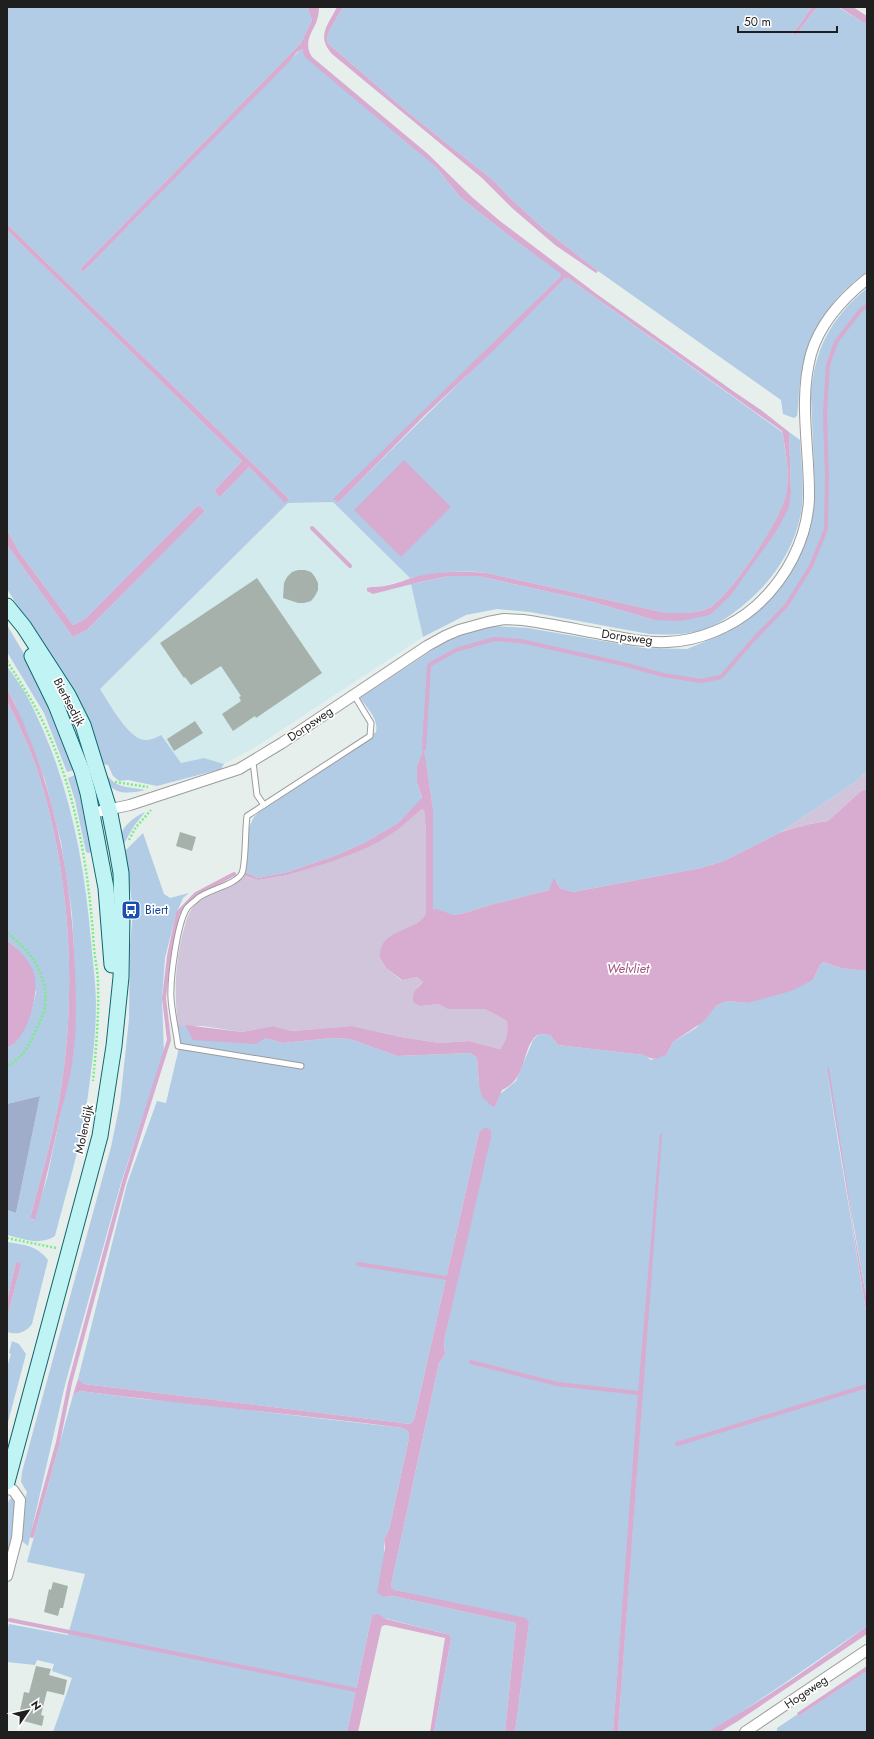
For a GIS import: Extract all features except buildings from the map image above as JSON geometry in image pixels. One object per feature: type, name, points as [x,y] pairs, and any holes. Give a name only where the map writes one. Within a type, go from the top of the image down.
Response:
[{"type":"main road","name":"Biertsedijk","points":[[7,606],[24,627],[68,695],[83,725],[109,809]]},
{"type":"main road","name":"Biertsedijk","points":[[7,612],[38,665],[56,705],[82,771],[92,813]]},
{"type":"main road","name":"Molendijk","points":[[109,809],[121,873],[121,961],[114,1026]]},
{"type":"main road","name":"Molendijk","points":[[7,1482],[60,1246],[100,1136],[114,1046],[111,949],[106,888],[92,813]]},
{"type":"street","name":"Dorpsweg","points":[[92,813],[130,805],[174,792],[239,769],[253,762],[433,643],[459,630],[488,622],[523,620],[647,642],[669,642],[686,640],[708,634],[734,622],[750,611],[765,598],[779,582],[798,547],[807,518],[809,500],[804,398],[806,377],[811,353],[818,335],[827,320],[840,304],[867,280]]},
{"type":"street","points":[[7,1489],[13,1490],[20,1500],[17,1538],[7,1576]]},
{"type":"street","name":"Hogeweg","points":[[745,1732],[867,1650]]},
{"type":"lane","points":[[301,1066],[178,1046],[171,997],[173,969],[180,930],[187,909],[198,898],[214,889],[238,879],[243,871],[247,816],[370,736],[371,723],[354,695]]},
{"type":"lane","points":[[253,762],[257,795],[264,805]]},
{"type":"path","points":[[7,661],[34,704],[46,728],[64,777],[82,771]]},
{"type":"path","points":[[96,767],[103,765],[110,777],[116,782],[150,788]]},
{"type":"path","name":"Molendijk","points":[[64,777],[75,813],[84,856],[92,907],[98,982],[96,1045],[92,1088]]},
{"type":"path","points":[[117,850],[123,849],[136,827],[156,806]]},
{"type":"path","points":[[7,933],[21,943],[39,968],[44,987],[45,1006],[25,1052],[7,1067]]},
{"type":"path","name":"Molendijk","points":[[81,1147],[89,1109]]},
{"type":"path","points":[[7,1238],[60,1246]]},
{"type":"path","points":[[52,1255],[60,1246]]},
{"type":"shaded area","points":[[7,7],[309,7],[308,9],[312,20],[301,43],[80,269],[83,272],[301,49],[436,167],[460,197],[512,238],[561,273],[561,276],[334,500],[338,503],[565,278],[568,278],[782,432],[788,472],[786,496],[775,522],[741,574],[718,601],[709,608],[683,613],[666,613],[487,573],[448,572],[410,578],[333,502],[288,503],[100,689],[126,728],[140,739],[152,739],[161,735],[181,763],[204,758],[224,764],[221,769],[157,786],[128,780],[119,781],[113,776],[108,765],[100,764],[38,638],[7,589],[7,545],[73,637],[87,630],[205,511],[198,505],[85,619],[73,625],[19,552],[7,530],[7,230],[242,461],[214,491],[220,497],[249,467],[285,502],[289,499],[7,224]]},
{"type":"shaded area","points":[[343,7],[812,7],[793,34],[795,36],[817,7],[838,7],[867,25],[867,272],[853,282],[841,294],[831,306],[814,334],[808,349],[800,382],[797,416],[794,418],[783,414],[781,400],[598,271],[544,229],[511,199],[494,181],[410,114],[332,47],[327,42],[328,33]]},
{"type":"shaded area","points":[[867,288],[867,771],[854,783],[781,832],[724,861],[701,868],[573,892],[560,888],[556,881],[549,890],[453,915],[433,911],[433,809],[424,750],[417,766],[417,783],[422,799],[398,823],[366,842],[337,855],[288,872],[258,878],[245,872],[248,829],[254,817],[262,809],[279,797],[376,732],[376,723],[374,718],[360,698],[446,641],[461,634],[493,626],[528,628],[643,648],[687,649],[728,632],[763,606],[775,593],[808,533],[813,512],[815,492],[811,396],[816,364],[821,349],[834,323],[854,299]]},
{"type":"shaded area","points":[[789,432],[800,440],[803,486],[801,513],[792,543],[785,557],[767,583],[732,614],[717,624],[706,629],[692,632],[649,634],[530,612],[497,609],[466,615],[423,637],[411,584],[449,576],[478,576],[586,600],[654,620],[710,615],[778,529],[791,492]]},
{"type":"shaded area","points":[[333,502],[410,578],[384,586],[373,586],[373,594],[411,584],[423,637],[254,748],[224,764],[204,758],[181,763],[161,736],[145,740],[135,737],[124,725],[100,689],[288,503]]},
{"type":"shaded area","points":[[7,625],[29,662],[75,770],[67,772],[44,713],[7,652]]},
{"type":"shaded area","points":[[7,666],[28,697],[55,759],[64,788],[79,848],[88,910],[95,978],[96,996],[92,1067],[85,1113],[78,1148],[55,1236],[43,1241],[25,1240],[7,1235],[7,1210],[16,1213],[40,1096],[7,1104],[7,1048],[11,1046],[32,1010],[36,992],[15,947],[7,940],[7,701],[34,762],[51,818],[64,893],[68,931],[69,1008],[62,1083],[44,1168],[30,1218],[34,1220],[47,1178],[73,1055],[75,1011],[72,914],[61,842],[45,780],[15,704],[7,688]]},
{"type":"shaded area","points":[[103,767],[115,783],[125,787],[145,790],[130,793],[115,790],[108,783]]},
{"type":"shaded area","points":[[867,771],[867,789],[861,791],[828,821],[781,832],[854,783]]},
{"type":"shaded area","points":[[75,775],[88,818],[95,852],[86,852],[75,800],[68,778]]},
{"type":"shaded area","points":[[422,809],[424,811],[426,830],[426,913],[415,924],[390,936],[380,958],[386,968],[401,980],[417,977],[423,982],[417,988],[421,1006],[438,1004],[449,1009],[485,1009],[507,1021],[506,1036],[500,1049],[469,1041],[439,1043],[401,1037],[352,1026],[292,1031],[273,1026],[242,1032],[203,1026],[178,1026],[176,991],[178,956],[188,916],[191,909],[197,903],[228,888],[243,875],[258,880],[288,875],[365,849],[399,829]]},
{"type":"shaded area","points":[[145,812],[134,826],[122,847],[121,835],[123,830],[130,822]]},
{"type":"shaded area","points":[[143,833],[164,894],[170,898],[189,893],[183,898],[176,914],[165,958],[162,997],[164,1053],[121,1183],[65,1385],[28,1546],[19,1539],[22,1508],[27,1492],[21,1482],[22,1472],[111,1147],[120,1103],[129,1019],[130,947],[133,910],[125,851]]},
{"type":"shaded area","points":[[823,962],[841,968],[867,971],[867,1301],[826,1068],[867,1317],[867,1626],[734,1717],[707,1732],[618,1732],[642,1400],[640,1385],[613,1732],[515,1732],[529,1623],[392,1588],[391,1585],[439,1363],[445,1354],[444,1341],[491,1131],[479,1133],[414,1420],[410,1424],[84,1384],[78,1379],[127,1184],[157,1101],[166,1103],[178,1052],[178,1026],[185,1025],[194,1040],[265,1038],[282,1043],[333,1038],[350,1039],[397,1056],[471,1053],[477,1058],[479,1084],[495,1107],[500,1094],[516,1081],[533,1040],[539,1034],[550,1035],[558,1045],[644,1055],[651,1060],[667,1054],[673,1042],[696,1028],[717,1005],[727,1001],[748,1003],[813,980]]},
{"type":"shaded area","points":[[40,1096],[16,1213],[7,1210],[7,1104]]},
{"type":"shaded area","points":[[7,1242],[30,1246],[39,1251],[48,1260],[32,1324],[24,1331],[18,1333],[7,1332],[7,1318],[21,1265],[16,1263],[7,1300]]},
{"type":"shaded area","points":[[12,1341],[19,1344],[26,1354],[7,1426],[7,1367],[11,1354],[9,1353]]},
{"type":"shaded area","points":[[80,1391],[403,1428],[409,1432],[389,1530],[384,1539],[384,1597],[393,1596],[516,1623],[505,1732],[434,1732],[451,1639],[450,1635],[372,1615],[347,1732],[53,1732],[72,1678],[52,1671],[54,1664],[37,1660],[35,1665],[7,1662],[7,1631],[9,1624],[68,1635],[85,1574],[27,1562],[73,1395]]},
{"type":"shaded area","points":[[12,1498],[15,1500],[16,1515],[7,1562],[7,1506],[9,1500]]},
{"type":"shaded area","points":[[867,1671],[867,1732],[777,1732],[777,1728],[798,1714],[799,1716]]},
{"type":"water","points":[[309,7],[319,7],[319,13],[308,44],[312,57],[428,154],[473,198],[500,221],[598,295],[761,410],[789,432],[791,492],[789,507],[778,529],[730,596],[710,615],[680,621],[654,620],[586,600],[478,576],[449,576],[373,594],[367,591],[367,588],[389,585],[427,574],[478,572],[666,613],[688,613],[704,610],[718,601],[729,589],[765,539],[782,507],[786,495],[788,471],[782,431],[568,278],[565,278],[494,350],[424,416],[338,503],[333,499],[561,276],[560,273],[460,197],[436,167],[305,57],[302,49],[297,52],[290,61],[83,272],[80,269],[301,43],[312,20],[308,9]]},
{"type":"water","points":[[337,7],[343,7],[328,33],[327,42],[410,114],[494,181],[511,199],[544,229],[598,271],[596,273],[555,245],[512,208],[482,178],[332,54],[327,48],[324,36],[327,25]]},
{"type":"water","points":[[812,7],[817,7],[795,36],[793,34]]},
{"type":"water","points":[[839,7],[853,7],[867,16],[867,25]]},
{"type":"water","points":[[7,224],[289,499],[285,503],[249,467],[220,497],[214,491],[242,461],[7,230]]},
{"type":"water","points":[[404,460],[451,507],[401,557],[354,510]]},
{"type":"water","points":[[198,505],[205,511],[87,630],[73,637],[7,545],[7,530],[19,552],[73,625],[85,619]]},
{"type":"water","points":[[7,688],[23,721],[36,756],[48,790],[57,826],[69,898],[75,971],[76,1024],[72,1063],[49,1166],[35,1220],[30,1218],[48,1151],[62,1083],[69,1008],[68,932],[64,894],[51,818],[34,762],[7,701]]},
{"type":"water","name":"Welvliet","points":[[424,749],[433,809],[433,910],[437,909],[453,915],[549,890],[554,878],[560,888],[573,892],[701,868],[724,861],[781,832],[828,821],[861,791],[867,789],[867,971],[841,968],[823,962],[813,980],[791,991],[748,1003],[727,1001],[717,1005],[703,1022],[673,1042],[667,1054],[656,1059],[644,1055],[558,1045],[550,1035],[539,1034],[529,1045],[517,1078],[511,1085],[502,1090],[495,1107],[493,1107],[482,1097],[479,1084],[477,1058],[471,1053],[397,1056],[350,1039],[333,1038],[282,1043],[265,1038],[256,1044],[193,1040],[185,1025],[242,1032],[273,1026],[292,1031],[352,1026],[401,1037],[439,1043],[469,1041],[500,1049],[506,1036],[507,1021],[485,1009],[448,1009],[438,1004],[421,1006],[414,1003],[413,996],[416,989],[423,982],[417,977],[402,980],[386,968],[380,958],[382,946],[386,940],[397,932],[410,927],[422,919],[426,913],[426,830],[424,811],[422,809],[399,829],[380,841],[365,849],[333,861],[288,875],[258,880],[243,875],[245,872],[258,878],[288,872],[337,855],[366,842],[398,823],[422,798],[417,783],[417,766]]},
{"type":"water","points":[[7,940],[29,962],[35,980],[35,990],[34,1002],[27,1025],[21,1035],[7,1048]]},
{"type":"water","points":[[827,1067],[829,1068],[854,1231],[867,1301],[867,1317]]},
{"type":"water","points":[[484,1128],[491,1131],[491,1137],[444,1341],[445,1354],[439,1363],[391,1585],[395,1590],[526,1618],[529,1623],[515,1732],[505,1732],[516,1623],[393,1596],[384,1597],[377,1593],[385,1548],[384,1539],[389,1530],[409,1432],[403,1428],[363,1423],[80,1391],[73,1395],[78,1379],[84,1384],[410,1424],[414,1420],[479,1133]]},
{"type":"water","points":[[660,1134],[662,1134],[618,1732],[613,1732],[638,1393]]},
{"type":"water","points":[[19,1262],[21,1265],[7,1318],[7,1300],[16,1263]]},
{"type":"water","points":[[378,1614],[386,1619],[450,1635],[451,1639],[434,1732],[430,1732],[445,1638],[386,1625],[382,1626],[381,1629],[358,1732],[347,1732],[372,1615]]},
{"type":"water","points":[[867,1626],[867,1634],[738,1721],[720,1732],[707,1732],[788,1682]]},
{"type":"water","points":[[867,1666],[867,1671],[799,1716],[797,1713]]},
{"type":"waterway","points":[[424,749],[429,665],[456,650],[494,639],[521,641],[623,664],[663,675],[701,681],[721,677],[754,639],[786,606],[811,566],[826,529],[827,477],[825,413],[828,365],[836,342],[860,311],[867,305]]},
{"type":"waterway","points":[[312,528],[350,566]]},
{"type":"waterway","points":[[32,1536],[58,1442],[70,1383],[124,1182],[169,1040],[164,998],[169,956],[178,913],[196,894],[234,874]]},
{"type":"waterway","points":[[358,1264],[446,1278]]},
{"type":"waterway","points":[[471,1362],[557,1384],[638,1393]]},
{"type":"waterway","points":[[677,1444],[867,1386]]},
{"type":"waterway","points":[[10,1620],[356,1690]]},
{"type":"place","name":"Biert","points":[[131,910]]}]
